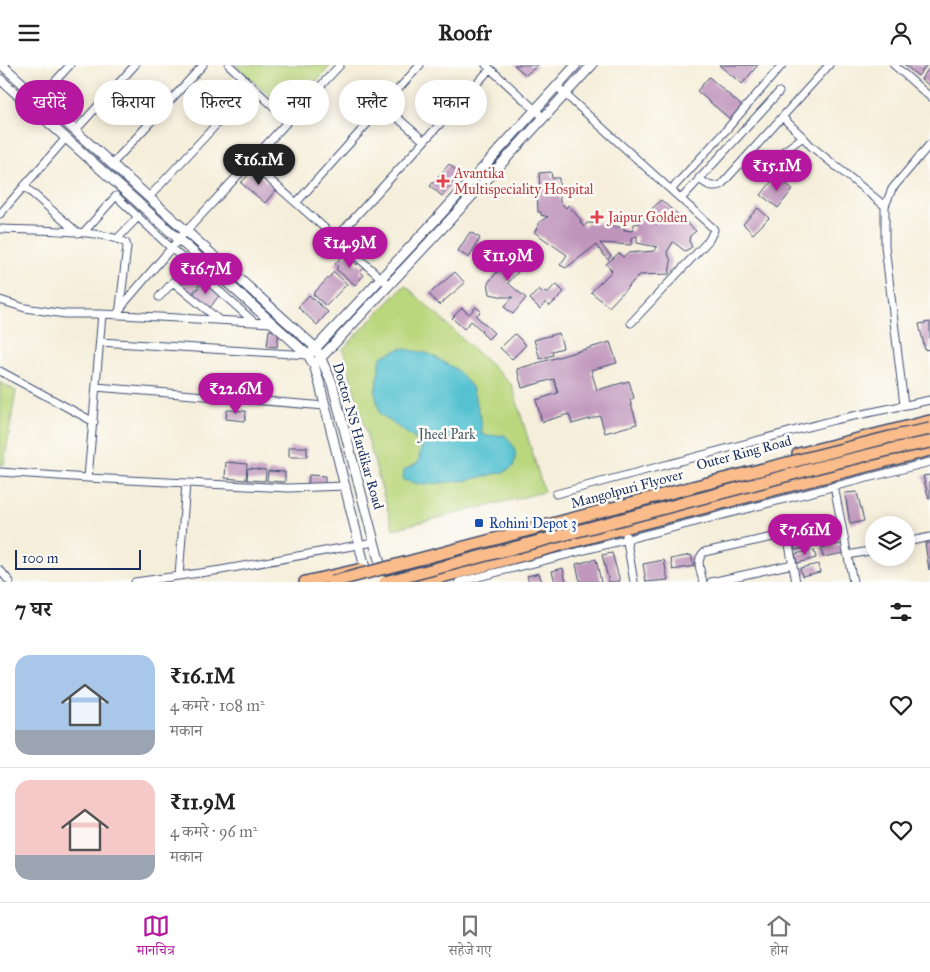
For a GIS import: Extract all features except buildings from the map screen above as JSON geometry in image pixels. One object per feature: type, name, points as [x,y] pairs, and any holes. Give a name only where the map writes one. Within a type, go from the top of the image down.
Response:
[{"type":"main road","name":"Outer Ring Road","points":[[305,582],[930,421]]},
{"type":"main road","name":"Mangolpuri Flyover","points":[[332,582],[696,486],[890,437],[930,429]]},
{"type":"main road","name":"Mangolpuri Flyover","points":[[385,582],[823,466],[930,442]]},
{"type":"main road","points":[[423,582],[460,577],[930,451]]},
{"type":"main road","points":[[450,545],[460,577]]},
{"type":"street","name":"Doctor NS Hardikar Road","points":[[2,65],[19,80]]},
{"type":"street","points":[[57,80],[70,65]]},
{"type":"street","points":[[75,131],[135,65]]},
{"type":"street","points":[[112,164],[203,65]]},
{"type":"street","points":[[229,65],[245,80]]},
{"type":"street","points":[[326,80],[340,65]]},
{"type":"street","points":[[405,81],[420,65]]},
{"type":"street","points":[[100,342],[308,355],[576,65]]},
{"type":"street","points":[[314,365],[592,65]]},
{"type":"street","points":[[671,190],[782,65]]},
{"type":"street","points":[[700,178],[709,186],[721,185],[829,65]]},
{"type":"street","points":[[894,65],[930,97]]},
{"type":"street","points":[[336,238],[488,67],[543,117]]},
{"type":"street","name":"Doctor NS Hardikar Road","points":[[0,79],[308,355],[314,365],[325,406],[361,545],[365,568]]},
{"type":"street","points":[[556,86],[713,228],[713,233],[631,323]]},
{"type":"street","points":[[681,199],[779,92]]},
{"type":"street","points":[[259,93],[269,103]]},
{"type":"street","points":[[782,117],[811,146],[885,206]]},
{"type":"street","points":[[405,124],[424,141]]},
{"type":"street","name":"Doctor NS Hardikar Road","points":[[68,125],[316,348],[332,383],[380,564]]},
{"type":"street","points":[[148,197],[215,125]]},
{"type":"street","points":[[116,315],[178,239],[284,125]]},
{"type":"street","points":[[296,203],[365,125]]},
{"type":"street","points":[[744,159],[757,171],[803,137]]},
{"type":"street","points":[[0,213],[66,139]]},
{"type":"street","points":[[904,405],[885,245],[885,206],[892,189],[930,144]]},
{"type":"street","points":[[250,162],[389,285]]},
{"type":"street","points":[[24,186],[80,233]]},
{"type":"street","points":[[80,233],[116,196],[254,322]]},
{"type":"street","points":[[117,239],[138,217]]},
{"type":"street","points":[[1,228],[80,233],[117,239],[126,243],[120,308]]},
{"type":"street","points":[[159,297],[190,265]]},
{"type":"street","points":[[173,283],[220,321]]},
{"type":"street","points":[[0,300],[45,312],[272,323]]},
{"type":"street","points":[[88,478],[102,314]]},
{"type":"street","points":[[0,371],[94,422]]},
{"type":"street","points":[[96,387],[325,406]]},
{"type":"street","points":[[556,495],[834,420],[930,400]]},
{"type":"street","points":[[634,582],[625,533],[834,486],[930,462]]},
{"type":"street","points":[[0,472],[288,488],[346,486]]},
{"type":"street","points":[[179,576],[186,483]]},
{"type":"street","points":[[834,486],[853,582]]},
{"type":"street","points":[[703,582],[699,560],[704,552],[841,521]]},
{"type":"street","points":[[788,534],[796,582]]},
{"type":"street","points":[[915,540],[930,537]]},
{"type":"street","points":[[135,582],[221,570],[374,542]]},
{"type":"street","points":[[848,555],[865,551]]},
{"type":"street","points":[[711,582],[793,564]]},
{"type":"street","points":[[0,570],[10,582]]},
{"type":"green space","points":[[235,65],[331,65],[318,80],[269,80],[269,96],[259,87],[259,80],[252,80]]},
{"type":"green space","name":"Jheel Park","points":[[405,285],[512,385],[544,492],[393,529],[343,349]]},
{"type":"green space","points":[[0,382],[16,391],[4,464],[0,465]]},
{"type":"water","points":[[401,348],[430,354],[457,370],[472,387],[481,418],[482,434],[487,436],[505,435],[513,446],[515,457],[513,467],[504,472],[468,480],[423,485],[403,480],[404,470],[418,463],[422,444],[380,414],[375,393],[381,357]]},
{"type":"place","name":"Avantika Multispeciality Hospital","points":[[443,181]]},
{"type":"place","name":"Jaipur Golden","points":[[597,217]]},
{"type":"place","name":"Rohini Depot 3","points":[[479,523]]}]
